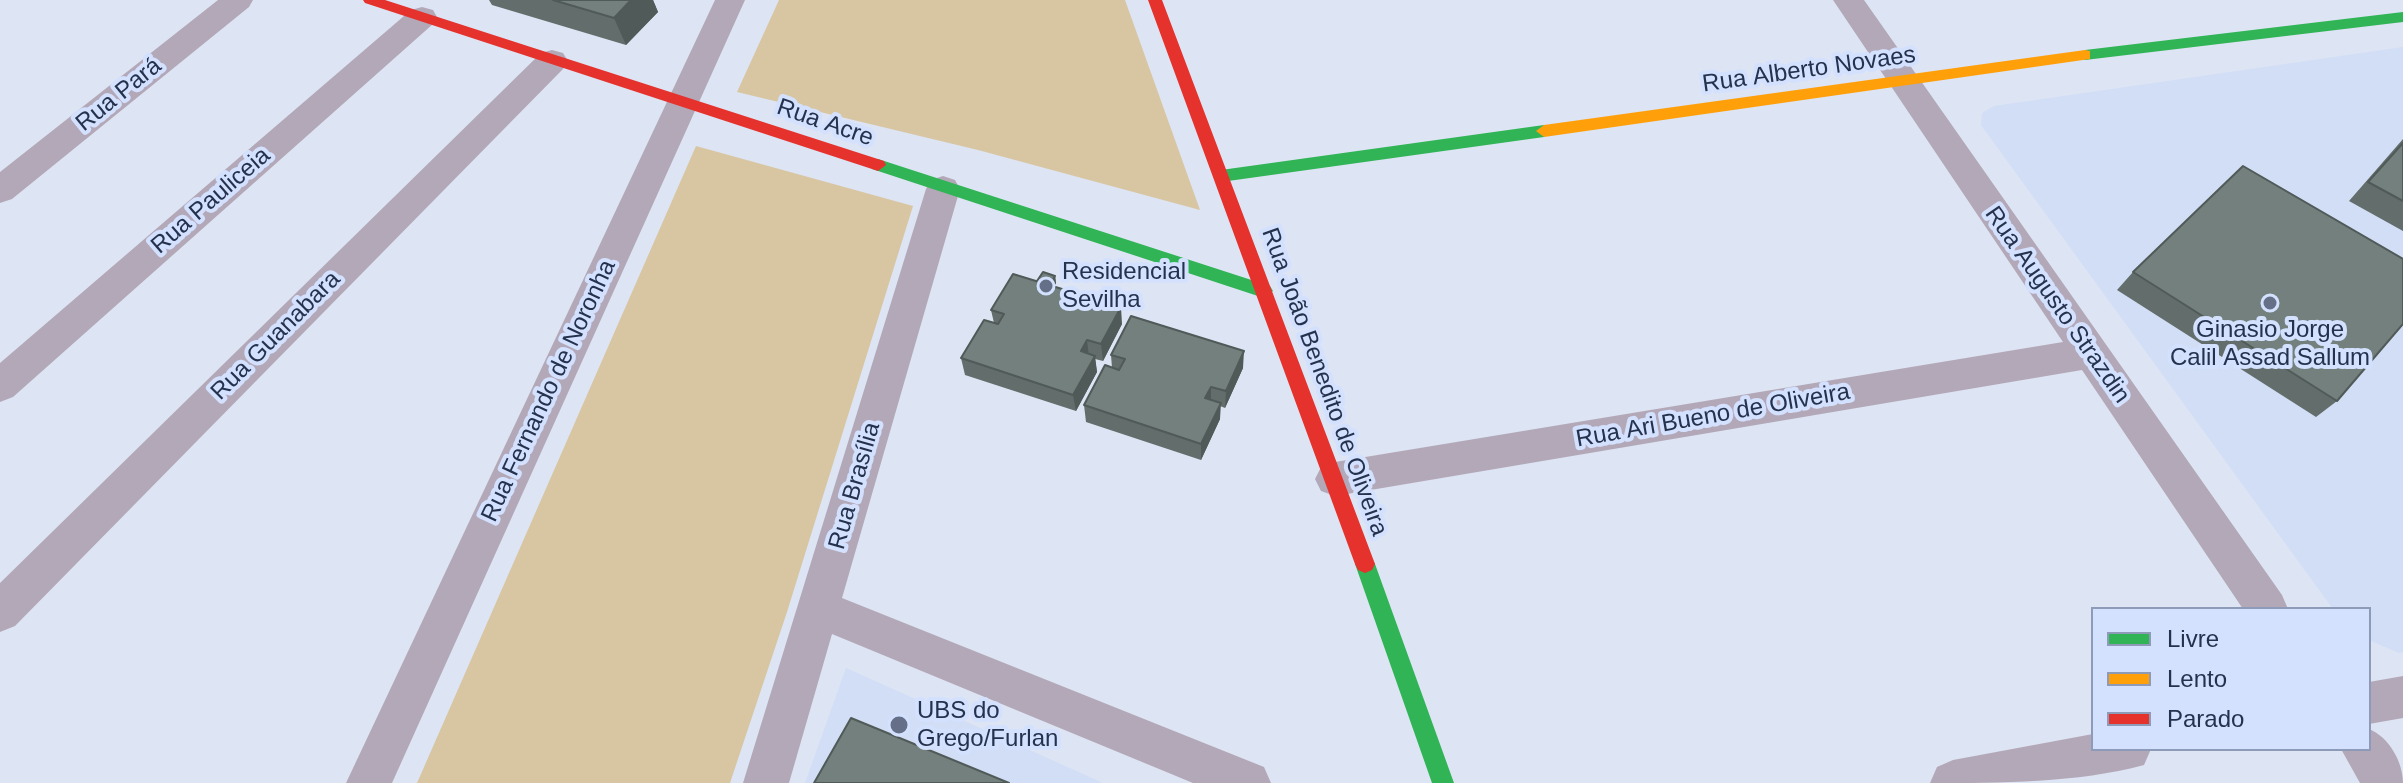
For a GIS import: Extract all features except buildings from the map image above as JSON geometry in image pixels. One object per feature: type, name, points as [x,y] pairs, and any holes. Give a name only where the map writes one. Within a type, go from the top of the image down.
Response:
[{"type":"street","name":"Rua Pará","points":[[0,190],[238,0]]},
{"type":"street","name":"Rua Acre","points":[[370,0],[1264,291]]},
{"type":"street","name":"Rua Fernando de Noronha","points":[[369,783],[730,0]]},
{"type":"street","name":"Rua João Benedito de Oliveira","points":[[1155,0],[1335,479],[1443,783]]},
{"type":"street","name":"Rua Augusto Strazdin","points":[[1848,0],[2266,607]]},
{"type":"street","name":"Rua Pauliceia","points":[[0,386],[422,17]]},
{"type":"street","name":"Rua Alberto Novaes","points":[[1221,176],[2203,39],[2403,17]]},
{"type":"street","name":"Rua Guanabara","points":[[0,612],[552,61]]},
{"type":"street","name":"Rua Brasília","points":[[766,783],[943,189]]},
{"type":"street","name":"Rua Ari Bueno de Oliveira","points":[[1335,479],[2091,353]]},
{"type":"street","points":[[820,609],[1248,783]]},
{"type":"street","points":[[2371,703],[2403,697]]},
{"type":"street","points":[[1953,783],[2118,751]]},
{"type":"street","points":[[2365,751],[2387,783]]},
{"type":"shaded area","points":[[779,0],[1125,0],[1200,210],[978,150],[737,92]]},
{"type":"shaded area","points":[[2403,47],[2403,652],[2371,641],[2371,607],[2332,607],[1981,125],[1982,113],[1994,106]]},
{"type":"shaded area","points":[[696,146],[913,206],[787,612],[730,783],[417,783]]},
{"type":"shaded area","name":"UBS do Grego/Furlan","points":[[846,668],[1101,782],[1101,783],[805,783]]},
{"type":"traffic: fast","points":[[2085,55],[2403,17]]},
{"type":"traffic: fast","points":[[1221,176],[1544,131]]},
{"type":"traffic: fast","points":[[878,165],[1264,291]]},
{"type":"traffic: fast","points":[[1365,564],[1443,783]]},
{"type":"traffic: slow","points":[[1544,131],[2085,55]]},
{"type":"traffic: jam","points":[[370,0],[878,165]]},
{"type":"traffic: jam","points":[[1155,0],[1365,564]]},
{"type":"place","name":"Residencial Sevilha","points":[[1046,286]]},
{"type":"place","name":"Ginasio Jorge Calil Assad Sallum","points":[[2270,303]]},
{"type":"place","name":"UBS do Grego/Furlan","points":[[899,725]]}]
